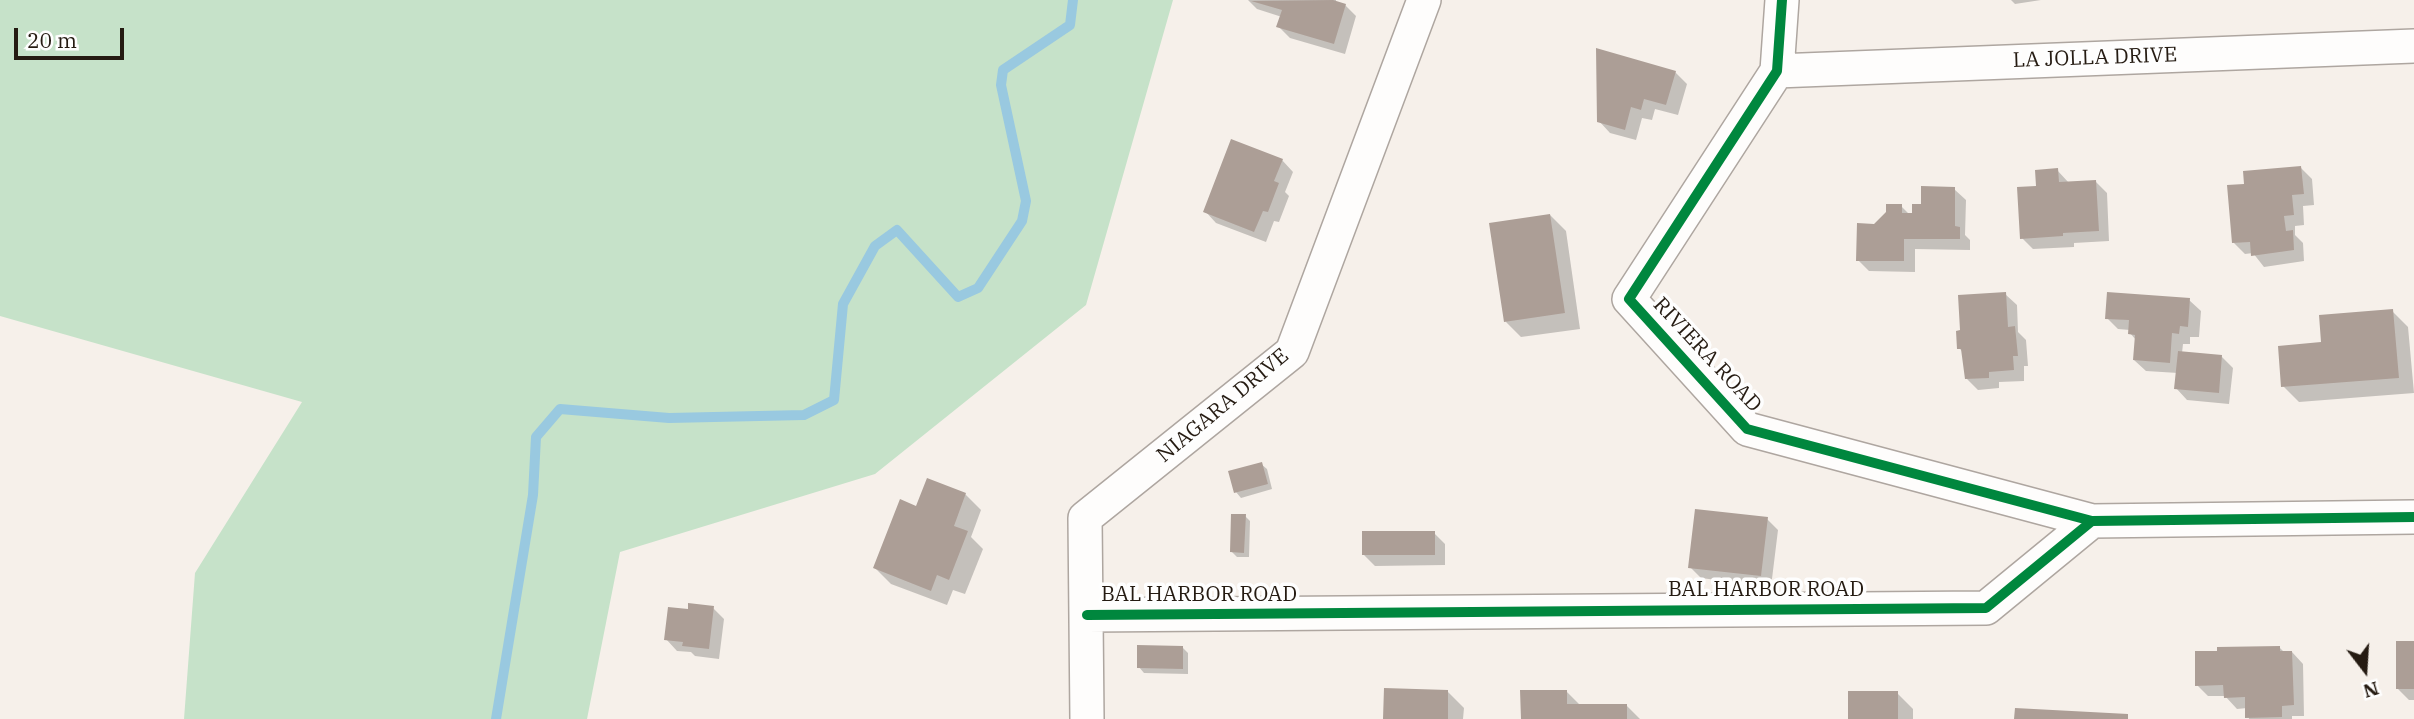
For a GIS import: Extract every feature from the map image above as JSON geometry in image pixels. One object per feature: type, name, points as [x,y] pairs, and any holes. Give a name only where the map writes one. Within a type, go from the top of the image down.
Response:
[{"type":"street","name":"NIAGARA DRIVE","points":[[1087,719],[1085,518],[1292,352],[1424,0]]},
{"type":"street","name":"RIVIERA ROAD","points":[[1782,0],[1777,71],[1629,299],[1747,429],[2092,521]]},
{"type":"street","name":"LA JOLLA DRIVE","points":[[1777,71],[2414,46]]},
{"type":"street","points":[[2092,521],[2414,517]]},
{"type":"street","name":"BAL HARBOR ROAD","points":[[1087,615],[1986,608],[2092,521]]},
{"type":"green space","points":[[0,0],[1173,0],[1086,305],[875,474],[620,552],[587,719],[184,719],[195,573],[302,402],[0,316]]},
{"type":"building","points":[[1333,0],[1346,4],[1334,44],[1276,27],[1282,10],[1251,1]]},
{"type":"building","points":[[1596,48],[1676,71],[1666,105],[1644,99],[1641,110],[1631,107],[1625,130],[1597,122]]},
{"type":"building","points":[[1231,139],[1283,159],[1274,181],[1279,183],[1268,212],[1263,211],[1254,232],[1203,212]]},
{"type":"building","points":[[2301,166],[2304,194],[2292,195],[2294,215],[2284,216],[2286,231],[2293,230],[2294,250],[2251,256],[2250,242],[2232,243],[2227,185],[2244,184],[2243,171]]},
{"type":"building","points":[[2058,168],[2059,182],[2096,180],[2099,231],[2020,239],[2017,187],[2036,186],[2035,170]]},
{"type":"building","points":[[1921,186],[1955,187],[1955,226],[1960,227],[1960,239],[1904,239],[1904,261],[1856,261],[1857,223],[1874,224],[1886,212],[1886,204],[1902,204],[1902,213],[1912,213],[1912,204],[1921,204]]},
{"type":"building","points":[[1550,214],[1565,313],[1504,322],[1489,223]]},
{"type":"building","points":[[2006,292],[2008,327],[2015,326],[2018,356],[2013,356],[2014,370],[1989,372],[1989,378],[1965,379],[1961,349],[1957,349],[1956,331],[1960,330],[1958,295]]},
{"type":"building","points":[[2107,292],[2190,298],[2188,327],[2180,326],[2179,334],[2172,333],[2170,363],[2133,360],[2135,335],[2128,334],[2129,320],[2105,319]]},
{"type":"building","points":[[2393,309],[2399,378],[2281,387],[2278,346],[2321,342],[2319,315]]},
{"type":"building","points":[[2178,351],[2222,355],[2219,393],[2174,389]]},
{"type":"building","points":[[1262,462],[1268,484],[1234,493],[1228,471]]},
{"type":"building","points":[[927,478],[966,493],[954,526],[968,531],[949,580],[937,575],[931,591],[873,568],[900,499],[916,506]]},
{"type":"building","points":[[1695,509],[1768,517],[1761,576],[1688,568]]},
{"type":"building","points":[[1231,514],[1246,514],[1244,553],[1230,552]]},
{"type":"building","points":[[1362,531],[1435,531],[1435,555],[1362,555]]},
{"type":"building","points":[[688,603],[714,606],[709,649],[682,646],[683,642],[664,640],[668,607],[688,609]]},
{"type":"building","points":[[2396,641],[2414,641],[2414,689],[2396,689]]},
{"type":"building","points":[[1137,645],[1183,646],[1183,669],[1137,668]]},
{"type":"building","points":[[2280,646],[2280,651],[2292,651],[2294,705],[2282,706],[2282,717],[2245,718],[2245,697],[2224,698],[2223,685],[2195,686],[2195,651],[2217,651],[2217,647]]},
{"type":"building","points":[[1384,688],[1448,690],[1448,719],[1383,719]]},
{"type":"building","points":[[1520,690],[1567,690],[1567,704],[1627,704],[1627,719],[1521,719]]},
{"type":"building","points":[[1848,691],[1898,691],[1898,719],[1848,719]]},
{"type":"building","points":[[2015,708],[2128,714],[2128,719],[2014,719]]},
{"type":"waterway","points":[[496,719],[533,495],[536,437],[560,409],[669,418],[804,415],[834,400],[843,304],[875,246],[897,230],[958,297],[978,288],[1022,221],[1026,201],[1001,85],[1003,70],[1070,25],[1073,0]]},
{"type":"cycle path","points":[[1782,0],[1777,71],[1629,299],[1747,429],[2092,521]]},
{"type":"cycle path","points":[[1087,615],[1986,608],[2092,521],[2414,517]]}]
